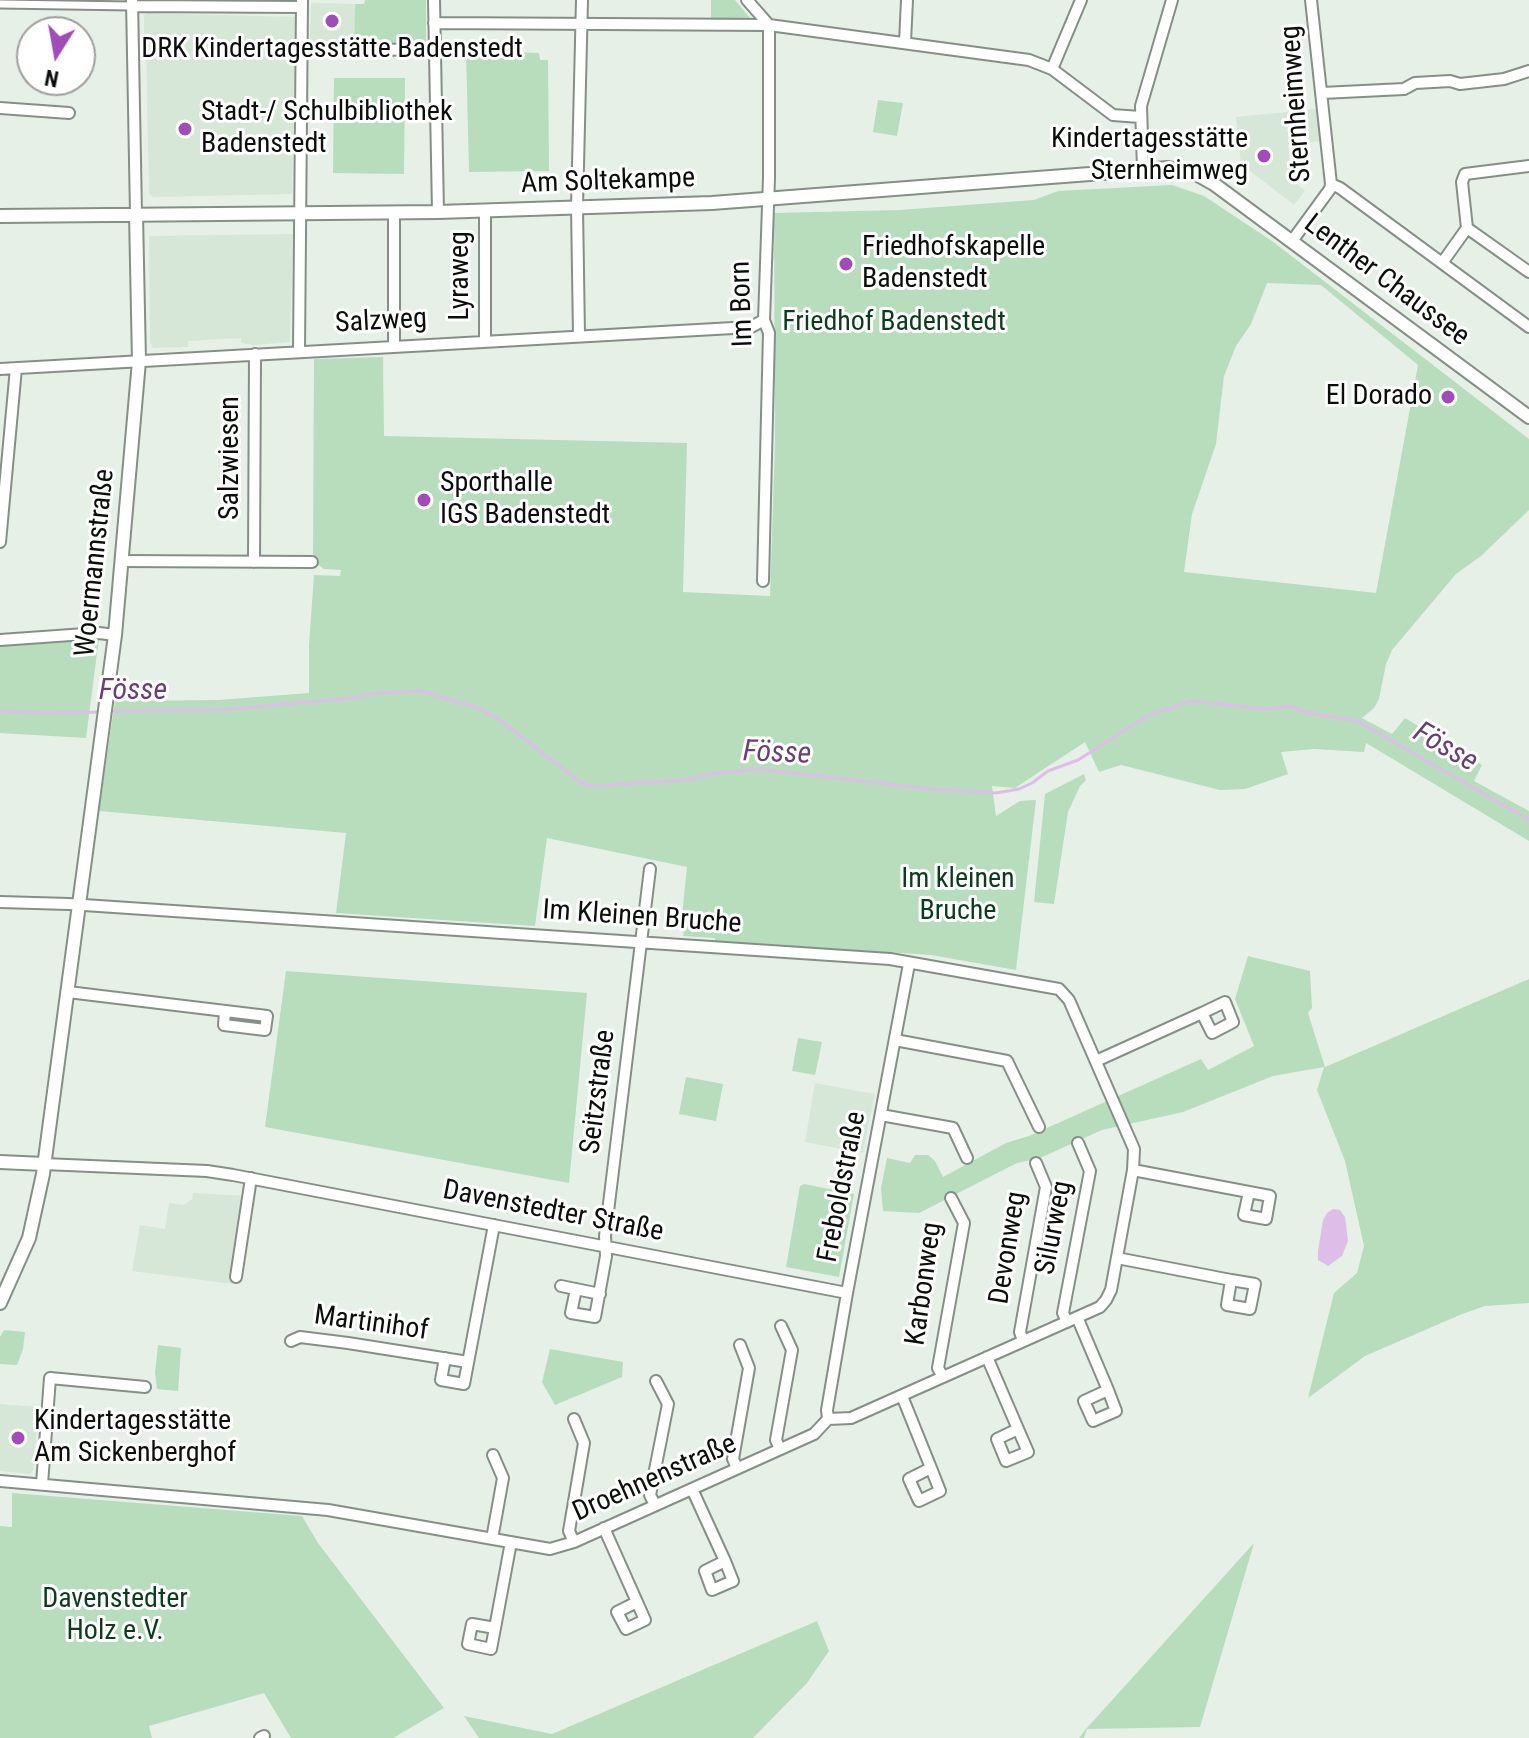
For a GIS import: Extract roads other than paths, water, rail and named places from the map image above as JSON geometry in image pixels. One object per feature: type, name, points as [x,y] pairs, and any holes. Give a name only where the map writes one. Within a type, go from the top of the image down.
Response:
[{"type":"street","points":[[434,0],[438,212]]},
{"type":"street","points":[[579,336],[577,207],[582,0]]},
{"type":"street","points":[[747,0],[769,25]]},
{"type":"street","points":[[905,42],[907,0]]},
{"type":"street","points":[[1052,69],[1081,0]]},
{"type":"street","points":[[1143,169],[1140,117],[1172,0]]},
{"type":"street","name":"Sternheimweg","points":[[1292,241],[1331,184],[1311,0]]},
{"type":"street","name":"Woermannstraße","points":[[0,1303],[29,1238],[44,1169],[115,635],[139,361],[132,3]]},
{"type":"street","points":[[0,4],[302,3],[299,351]]},
{"type":"street","points":[[434,23],[769,25],[905,42],[1029,60],[1052,69],[1113,115],[1140,117]]},
{"type":"street","name":"Im Born","points":[[763,581],[769,333],[764,320],[769,25]]},
{"type":"street","points":[[302,49],[435,50]]},
{"type":"street","points":[[1322,93],[1404,89],[1415,83],[1450,81],[1460,84],[1504,79],[1529,71]]},
{"type":"street","points":[[0,108],[69,113]]},
{"type":"street","points":[[1442,263],[1467,228],[1462,182],[1465,174],[1529,166]]},
{"type":"street","name":"Am Soltekampe","points":[[0,216],[438,212],[712,203],[1143,169],[1180,170],[1214,184]]},
{"type":"street","name":"Lenther Chaussee","points":[[1214,184],[1529,417]]},
{"type":"street","points":[[1331,184],[1529,327]]},
{"type":"street","name":"Lyraweg","points":[[485,211],[485,341]]},
{"type":"street","points":[[394,212],[394,346]]},
{"type":"street","points":[[1467,228],[1529,272]]},
{"type":"street","name":"Salzweg","points":[[0,369],[751,327],[764,320]]},
{"type":"street","name":"Salzwiesen","points":[[254,562],[255,354]]},
{"type":"street","points":[[0,542],[16,368]]},
{"type":"street","name":"Salzwiesen","points":[[121,561],[312,562]]},
{"type":"street","points":[[0,640],[99,633],[115,635]]},
{"type":"street","name":"Seitzstraße","points":[[600,1294],[650,869]]},
{"type":"street","name":"Im Kleinen Bruche","points":[[0,902],[890,959],[1059,989],[1069,1000],[1120,1115]]},
{"type":"street","name":"Freboldstraße","points":[[828,1419],[847,1293],[909,964]]},
{"type":"street","points":[[68,992],[225,1011]]},
{"type":"street","points":[[1096,1061],[1202,1013]]},
{"type":"street","points":[[895,1040],[1007,1061],[1039,1127]]},
{"type":"street","points":[[881,1115],[953,1128],[967,1158]]},
{"type":"street","name":"Droehnenstraße","points":[[0,1481],[328,1510],[550,1549],[574,1542],[814,1434],[828,1419],[851,1418],[1100,1307],[1111,1290],[1133,1170],[1134,1149],[1120,1115]]},
{"type":"street","name":"Silurweg","points":[[1072,1320],[1063,1313],[1090,1171],[1078,1143]]},
{"type":"street","name":"Davenstedter Straße","points":[[0,1162],[44,1169],[207,1171],[847,1293]]},
{"type":"street","name":"Devonweg","points":[[1023,1341],[1020,1332],[1046,1187],[1036,1163]]},
{"type":"street","points":[[1133,1170],[1249,1192]]},
{"type":"street","points":[[236,1277],[251,1178]]},
{"type":"street","name":"Karbonweg","points":[[943,1377],[938,1368],[964,1223],[951,1198]]},
{"type":"street","points":[[468,1362],[494,1225]]},
{"type":"street","points":[[1117,1258],[1231,1280]]},
{"type":"street","points":[[561,1286],[576,1289],[600,1294],[595,1317],[571,1313],[576,1289]]},
{"type":"street","points":[[1072,1320],[1108,1390]]},
{"type":"street","points":[[780,1449],[776,1440],[792,1350],[781,1326]]},
{"type":"street","name":"Martinihof","points":[[291,1341],[300,1337],[445,1358],[468,1362],[464,1384],[441,1380],[445,1358]]},
{"type":"street","points":[[737,1468],[733,1459],[749,1368],[740,1345]]},
{"type":"street","points":[[987,1357],[1018,1429]]},
{"type":"street","points":[[42,1484],[50,1378],[145,1387]]},
{"type":"street","points":[[655,1505],[650,1495],[668,1404],[656,1381]]},
{"type":"street","points":[[902,1396],[931,1468]]},
{"type":"street","points":[[574,1419],[584,1443],[569,1531],[574,1542]]},
{"type":"street","points":[[492,1539],[503,1478],[493,1455]]},
{"type":"street","points":[[692,1489],[725,1561]]},
{"type":"street","points":[[604,1528],[637,1602]]},
{"type":"street","points":[[495,1628],[511,1542]]},
{"type":"waterway","name":"Fösse","points":[[110,711],[222,710],[352,698],[375,693],[422,691],[478,708],[497,718],[580,782],[590,786],[689,780],[710,774],[759,769],[930,789],[996,793],[1032,783],[1048,771],[1078,760],[1149,715],[1191,701],[1266,709],[1290,706],[1304,712],[1357,721],[1529,820]]},
{"type":"waterway","name":"Fösse","points":[[0,711],[103,712]]},
{"type":"place","name":"DRK Kindertagesstätte Badenstedt","points":[[332,21]]},
{"type":"place","name":"Stadt-/ Schulbibliothek Badenstedt","points":[[185,129]]},
{"type":"place","name":"Kindertagesstätte Sternheimweg","points":[[1264,156]]},
{"type":"place","name":"Friedhofskapelle Badenstedt","points":[[846,264]]},
{"type":"place","name":"El Dorado","points":[[1448,397]]},
{"type":"place","name":"Sporthalle IGS Badenstedt","points":[[424,500]]},
{"type":"place","name":"Kindertagesstätte Am Sickenberghof","points":[[18,1438]]},
{"type":"park label","name":"Friedhof Badenstedt","points":[[894,323]]},
{"type":"park label","name":"Im kleinen Bruche","points":[[958,896]]},
{"type":"park label","name":"Davenstedter Holz e.V.","points":[[115,1616]]}]
